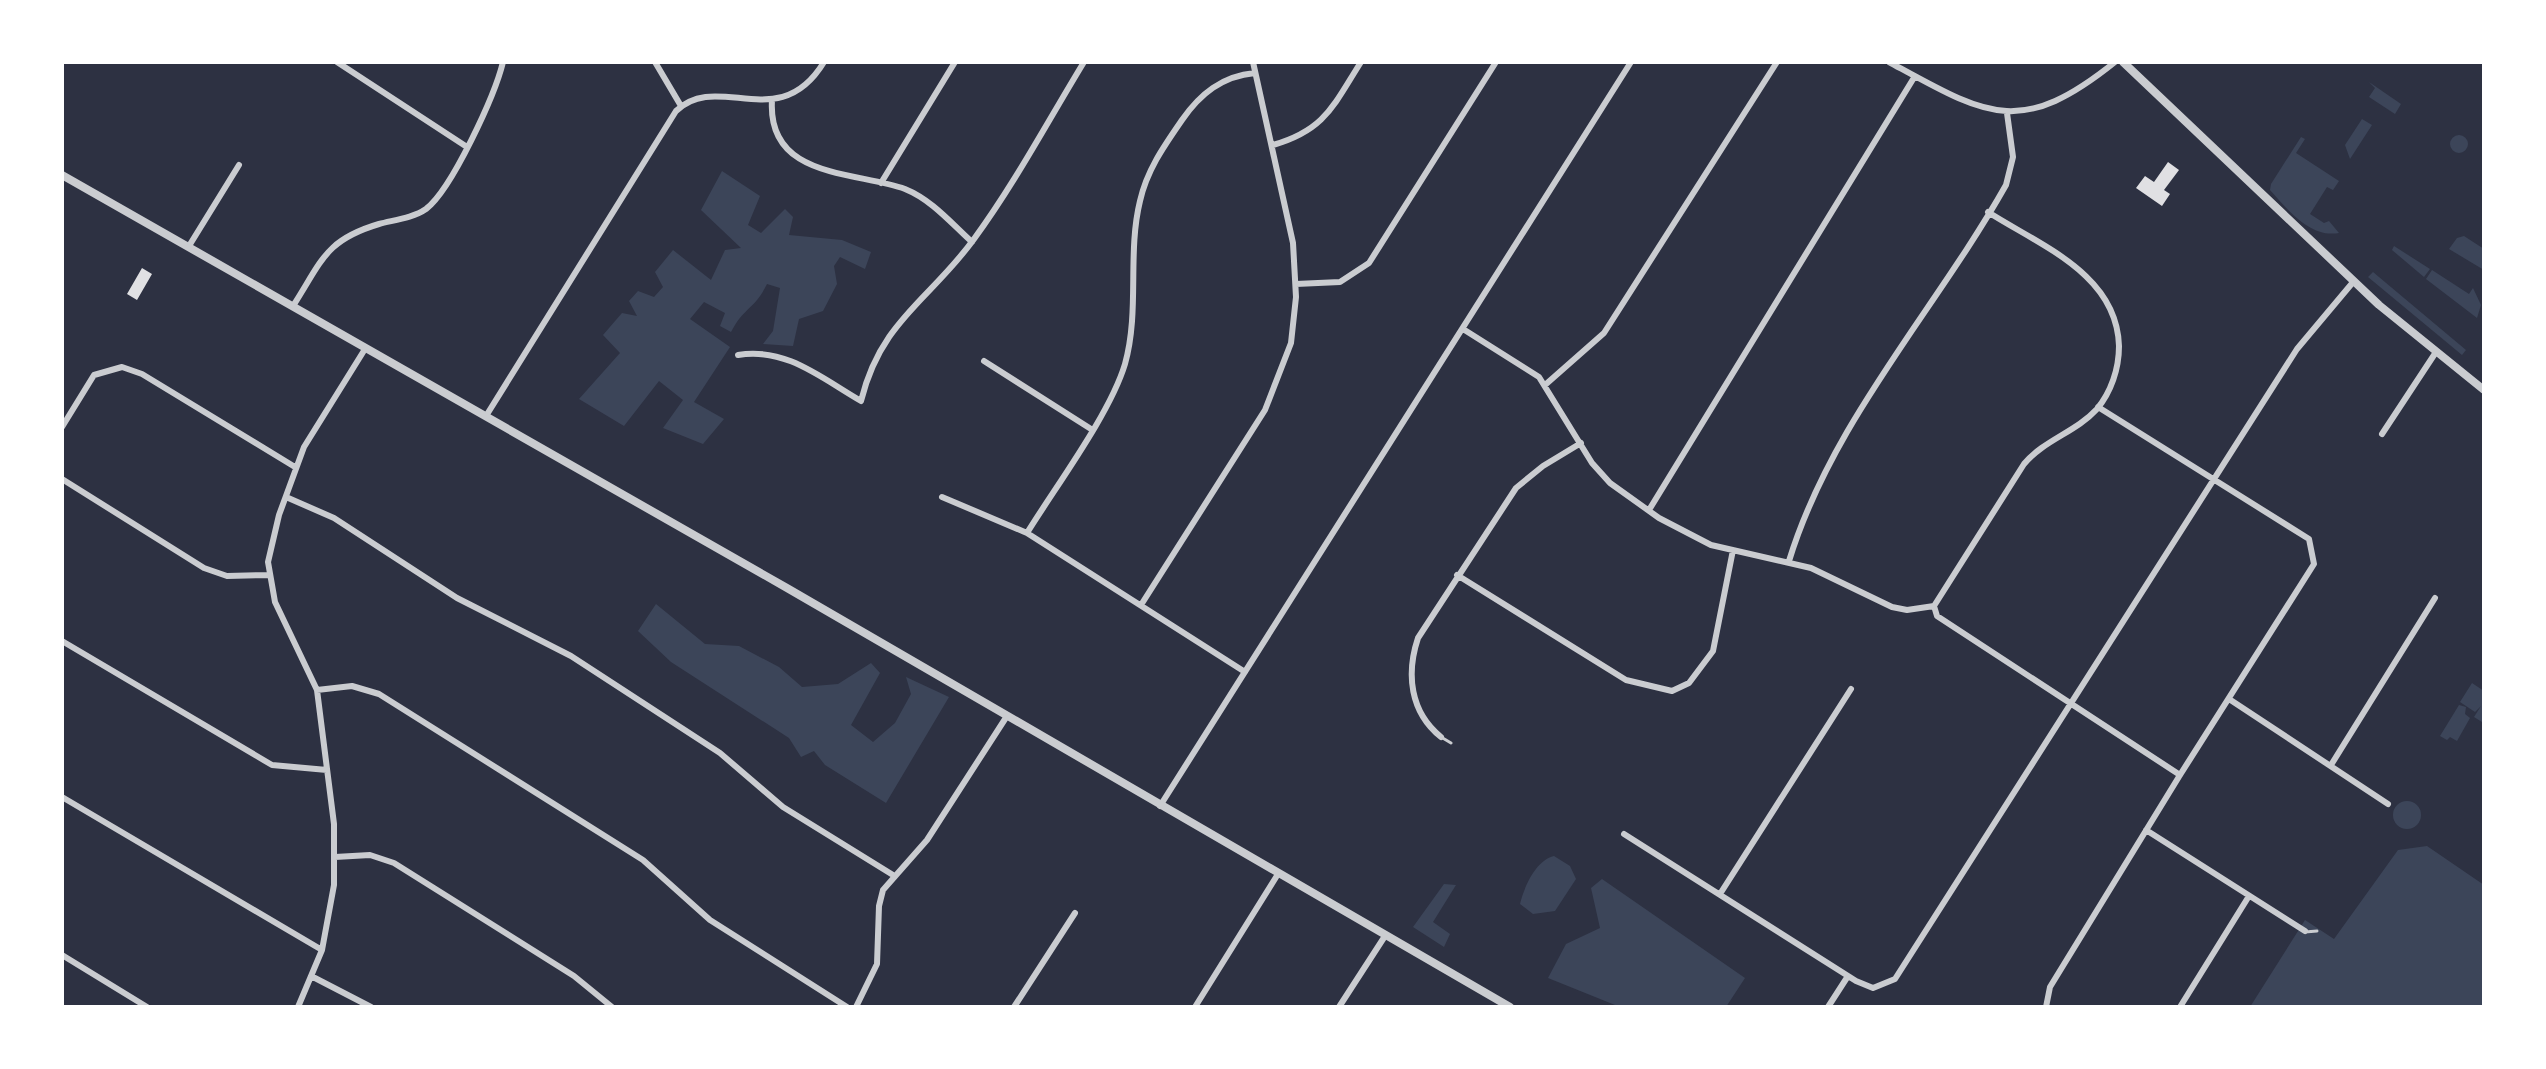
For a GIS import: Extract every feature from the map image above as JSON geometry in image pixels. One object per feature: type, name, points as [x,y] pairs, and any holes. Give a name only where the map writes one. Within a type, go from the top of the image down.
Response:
[{"type":"street","points":[[337,62],[467,147]]},
{"type":"street","points":[[293,306],[332,245],[350,233],[426,208],[485,116],[503,62]]},
{"type":"street","points":[[655,62],[681,106]]},
{"type":"street","points":[[486,416],[681,106],[705,97],[772,100],[809,83],[824,62]]},
{"type":"street","points":[[881,183],[955,62]]},
{"type":"street","points":[[738,355],[765,353],[789,359],[861,401],[873,361],[892,328],[972,242],[1084,62]]},
{"type":"street","points":[[1141,605],[1277,387],[1291,343],[1296,284],[1293,243],[1253,62]]},
{"type":"street","points":[[1273,145],[1307,133],[1318,125],[1361,62]]},
{"type":"street","points":[[1296,284],[1340,282],[1369,263],[1496,62]]},
{"type":"street","points":[[1160,806],[1631,62]]},
{"type":"street","points":[[1545,385],[1604,333],[1777,62]]},
{"type":"street","points":[[1889,62],[1968,105],[2007,113],[2080,90],[2115,62]]},
{"type":"street","points":[[2123,62],[2354,281],[2484,390]]},
{"type":"street","points":[[1027,533],[1110,401],[1127,356],[1135,308],[1136,225],[1151,167],[1194,103],[1225,80],[1255,73]]},
{"type":"street","points":[[1649,510],[1915,76]]},
{"type":"street","points":[[772,100],[776,130],[803,161],[831,174],[881,183],[921,197],[972,242]]},
{"type":"street","points":[[1789,561],[1804,512],[1831,458],[1988,212],[2011,170],[2013,141],[2007,113]]},
{"type":"street","points":[[189,246],[239,165]]},
{"type":"street","points":[[62,175],[1510,1007]]},
{"type":"street","points":[[1988,212],[2089,277],[2109,303],[2118,333],[2117,367],[2098,407],[2084,421],[2043,444],[2024,464],[1934,606],[1937,616],[2180,775]]},
{"type":"street","points":[[1624,834],[1848,976],[1873,988],[1895,979],[2311,329],[2354,281]]},
{"type":"street","points":[[1463,329],[1528,367],[1545,385],[1610,483],[1694,538],[1733,550],[1789,561],[1892,607],[1907,610],[1934,606]]},
{"type":"street","points":[[298,1007],[322,950],[335,857],[317,690],[275,602],[268,575],[269,548],[295,467],[365,349]]},
{"type":"street","points":[[2382,434],[2436,352]]},
{"type":"street","points":[[984,361],[1091,429]]},
{"type":"street","points":[[62,427],[94,375],[122,367],[142,374],[295,467]]},
{"type":"street","points":[[2046,1007],[2050,987],[2180,775],[2311,573],[2313,546],[2309,539],[2098,407]]},
{"type":"street","points":[[1441,737],[1418,709],[1411,666],[1423,626],[1516,488],[1543,466],[1581,443]]},
{"type":"street","points":[[62,479],[204,568],[227,576],[268,575]]},
{"type":"street","points":[[286,497],[334,518],[457,598],[571,656],[720,753],[783,807],[893,875]]},
{"type":"street","points":[[942,497],[1027,533],[1245,672]]},
{"type":"street","points":[[1457,575],[1626,680],[1672,691],[1689,683],[1713,651],[1733,550]]},
{"type":"street","points":[[2331,765],[2435,598]]},
{"type":"street","points":[[62,641],[272,765],[327,770]]},
{"type":"street","points":[[317,690],[352,686],[379,694],[643,860],[710,920],[847,1007]]},
{"type":"street","points":[[1720,894],[1851,689]]},
{"type":"street","points":[[2229,699],[2388,804]]},
{"type":"street","points":[[856,1007],[877,964],[879,906],[893,875],[927,840],[1007,716]]},
{"type":"street","points":[[62,797],[322,950]]},
{"type":"street","points":[[2146,830],[2305,931]]},
{"type":"street","points":[[335,857],[370,855],[394,863],[574,976],[612,1007]]},
{"type":"street","points":[[1195,1007],[1278,874]]},
{"type":"street","points":[[2180,1007],[2249,896]]},
{"type":"street","points":[[1014,1007],[1075,913]]},
{"type":"street","points":[[1339,1007],[1385,936]]},
{"type":"street","points":[[62,955],[147,1007]]},
{"type":"street","points":[[1828,1007],[1848,976]]},
{"type":"street","points":[[313,977],[371,1007]]},
{"type":"lane","points":[[1441,737],[1451,743]]},
{"type":"lane","points":[[2305,931],[2317,931]]},
{"type":"shaded area","points":[[2369,82],[2401,104],[2395,114],[2369,97],[2375,88]]},
{"type":"shaded area","points":[[2362,119],[2372,125],[2350,159],[2345,145]]},
{"type":"shaded area","points":[[2455,135],[2463,135],[2468,144],[2466,151],[2455,153],[2450,148],[2450,140]]},
{"type":"shaded area","points":[[2301,137],[2305,139],[2296,153],[2339,181],[2333,190],[2327,187],[2310,214],[2324,223],[2329,221],[2339,233],[2309,227],[2270,190]]},
{"type":"shaded area","points":[[722,171],[760,196],[748,225],[761,233],[785,209],[793,217],[789,235],[842,240],[871,252],[865,269],[840,257],[834,266],[837,284],[823,311],[799,319],[793,346],[763,344],[773,331],[780,288],[767,284],[731,332],[720,326],[725,313],[704,302],[690,319],[730,347],[694,402],[724,419],[703,444],[663,428],[683,400],[659,381],[624,426],[579,399],[620,353],[603,335],[622,313],[637,316],[629,301],[638,291],[654,297],[663,287],[655,272],[673,250],[711,280],[725,250],[741,248],[701,210]]},
{"type":"shaded area","points":[[2464,236],[2484,249],[2484,270],[2449,249],[2457,238]]},
{"type":"shaded area","points":[[2394,246],[2430,269],[2424,277],[2392,250]]},
{"type":"shaded area","points":[[2432,270],[2469,294],[2473,288],[2481,305],[2477,318],[2426,279]]},
{"type":"shaded area","points":[[2373,272],[2466,350],[2462,355],[2368,277]]},
{"type":"shaded area","points":[[656,604],[705,644],[739,646],[779,667],[802,687],[838,684],[871,663],[880,673],[851,725],[873,742],[895,723],[911,694],[906,677],[949,697],[886,803],[825,765],[814,751],[801,757],[789,738],[671,662],[638,631]]},
{"type":"shaded area","points":[[2472,683],[2484,691],[2482,722],[2474,717],[2481,706],[2475,712],[2460,702]]},
{"type":"shaded area","points":[[2459,705],[2466,707],[2465,714],[2470,718],[2457,741],[2450,737],[2447,740],[2440,736]]},
{"type":"shaded area","points":[[2407,801],[2417,805],[2421,815],[2417,825],[2407,829],[2397,825],[2393,815],[2397,805]]},
{"type":"shaded area","points":[[2427,846],[2484,885],[2484,1007],[2250,1007],[2305,920],[2334,939],[2398,850]]},
{"type":"shaded area","points":[[1554,856],[1570,866],[1576,879],[1555,911],[1533,914],[1520,904],[1524,890],[1536,868]]},
{"type":"shaded area","points":[[1602,879],[1745,978],[1726,1007],[1620,1007],[1548,978],[1566,944],[1600,928],[1591,888]]},
{"type":"shaded area","points":[[1444,884],[1456,885],[1433,922],[1450,934],[1444,947],[1413,927]]},
{"type":"building","points":[[2168,162],[2179,170],[2164,190],[2170,194],[2162,206],[2136,188],[2145,176],[2154,182]]},
{"type":"building","points":[[142,268],[152,274],[137,300],[127,294]]}]
